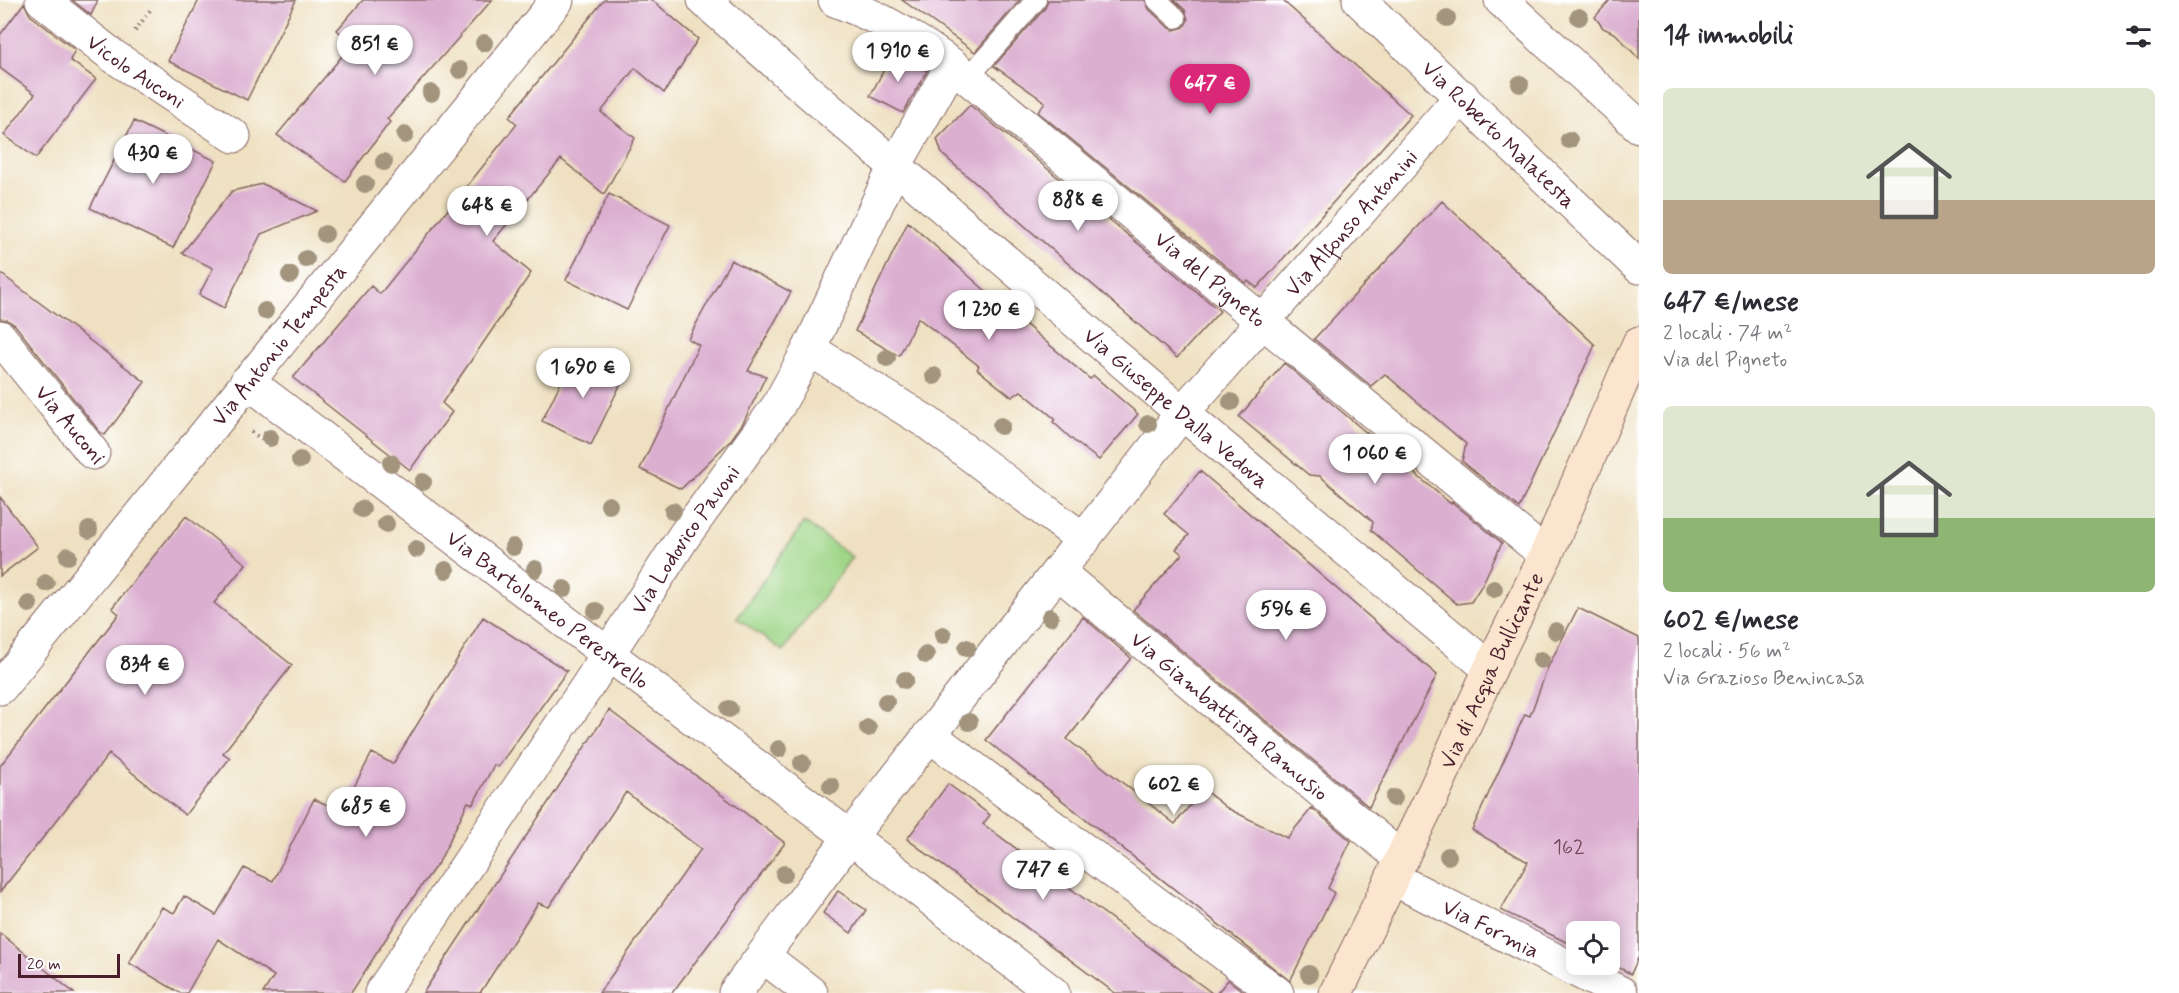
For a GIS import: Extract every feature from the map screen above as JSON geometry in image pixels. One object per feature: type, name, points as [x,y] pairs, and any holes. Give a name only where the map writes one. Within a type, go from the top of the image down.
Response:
[{"type":"main road","name":"Via di Acqua Bullicante","points":[[1336,993],[1546,555],[1639,343]]},
{"type":"street","name":"Vicolo Auconi","points":[[42,0],[113,57],[234,136]]},
{"type":"street","name":"Via Antonio Tempesta","points":[[0,688],[557,0]]},
{"type":"street","name":"Via Giuseppe Dalla Vedova","points":[[704,0],[1182,413],[1490,669]]},
{"type":"street","name":"Via del Pigneto","points":[[835,0],[894,25],[926,45],[960,71],[1546,555]]},
{"type":"street","name":"Via Roberto Malatesta","points":[[1359,0],[1639,267]]},
{"type":"street","points":[[1501,0],[1639,126]]},
{"type":"street","name":"Via Lodovico Pavoni","points":[[381,993],[608,655],[684,536],[778,406],[809,349],[895,166],[960,71]]},
{"type":"street","name":"Via Alfonso Antonini","points":[[735,993],[850,837],[1182,413],[1264,323],[1462,96]]},
{"type":"street","name":"Via Auconi","points":[[0,338],[93,453]]},
{"type":"street","points":[[809,349],[928,423],[1084,540]]},
{"type":"street","name":"Via Bartolomeo Perestrello","points":[[247,381],[850,837],[1038,989]]},
{"type":"street","name":"Via Giambattista Ramusio","points":[[1058,572],[1397,868]]},
{"type":"street","points":[[929,735],[1277,993]]},
{"type":"street","name":"Via Formia","points":[[1397,868],[1622,993]]},
{"type":"street","points":[[763,956],[811,993]]},
{"type":"lane","points":[[960,71],[1036,0]]},
{"type":"lane","points":[[1157,0],[1176,18]]},
{"type":"path","points":[[129,38],[151,9]]},
{"type":"green space","points":[[804,522],[852,557],[783,651],[737,618]]},
{"type":"building","points":[[72,0],[98,0],[91,15]]},
{"type":"building","points":[[199,0],[296,0],[247,100],[168,61]]},
{"type":"building","points":[[363,0],[492,0],[387,119],[390,122],[345,181],[277,135],[352,44],[337,30]]},
{"type":"building","points":[[604,0],[652,0],[698,39],[664,93],[635,68],[601,112],[635,138],[604,194],[561,159],[493,241],[531,273],[442,403],[452,412],[410,470],[293,378],[371,286],[380,294],[517,124],[509,117]]},
{"type":"building","points":[[902,0],[1020,0],[975,52]]},
{"type":"building","points":[[1048,0],[1145,0],[1149,9],[1174,30],[1184,27],[1188,20],[1185,10],[1174,0],[1282,0],[1411,115],[1257,288],[1248,281],[1246,283],[1038,112],[1045,102],[994,66],[1045,8]]},
{"type":"building","points":[[1610,0],[1639,0],[1639,59],[1616,34],[1603,28],[1595,17]]},
{"type":"building","points":[[24,3],[30,15],[75,50],[70,60],[96,79],[36,158],[4,135],[35,94],[0,68],[0,35]]},
{"type":"building","points":[[893,53],[927,71],[903,113],[870,96]]},
{"type":"building","points":[[970,105],[1220,311],[1177,358],[942,154],[937,139]]},
{"type":"building","points":[[134,121],[216,161],[173,248],[90,208]]},
{"type":"building","points":[[263,184],[317,211],[261,234],[224,308],[199,295],[213,268],[182,253],[232,191]]},
{"type":"building","points":[[609,194],[670,225],[627,310],[566,280]]},
{"type":"building","points":[[1442,201],[1595,345],[1519,508],[1462,461],[1466,444],[1385,374],[1371,386],[1314,339]]},
{"type":"building","points":[[908,222],[1090,379],[1094,376],[1138,414],[1099,460],[1074,441],[1053,422],[1055,419],[1021,391],[1012,397],[977,369],[979,366],[918,318],[899,356],[855,331]]},
{"type":"building","points":[[731,260],[791,292],[748,371],[766,376],[743,423],[730,441],[681,489],[640,469],[699,345],[688,339]]},
{"type":"building","points":[[0,273],[145,382],[105,435],[99,431],[15,325],[0,319]]},
{"type":"building","points":[[575,353],[624,377],[591,445],[542,421]]},
{"type":"building","points":[[1284,363],[1451,504],[1452,502],[1502,543],[1482,585],[1471,602],[1457,604],[1371,530],[1373,522],[1320,476],[1309,475],[1239,417]]},
{"type":"building","points":[[1200,471],[1437,675],[1369,807],[1133,610],[1182,554],[1176,549],[1189,535],[1164,514]]},
{"type":"building","points":[[0,497],[38,547],[0,576]]},
{"type":"building","points":[[186,516],[246,564],[214,603],[292,665],[223,753],[230,758],[185,815],[109,754],[0,892],[0,766],[119,614],[112,608]]},
{"type":"building","points":[[1578,608],[1639,638],[1639,956],[1631,974],[1620,968],[1620,921],[1566,921],[1566,942],[1501,910],[1528,862],[1472,830],[1525,714],[1530,716],[1548,667]]},
{"type":"building","points":[[483,617],[567,671],[498,767],[494,765],[473,804],[468,802],[440,860],[405,909],[351,993],[263,993],[274,976],[218,939],[187,993],[180,993],[129,963],[162,907],[174,913],[184,896],[216,915],[244,868],[273,881],[314,799],[341,811],[372,753],[393,764]]},
{"type":"building","points":[[1083,617],[1131,658],[1067,739],[1175,824],[1203,789],[1227,808],[1287,838],[1312,808],[1351,841],[1328,888],[1334,893],[1290,981],[986,740]]},
{"type":"building","points":[[609,710],[785,843],[672,993],[599,993],[701,849],[626,792],[549,907],[538,903],[480,993],[423,993]]},
{"type":"building","points":[[948,784],[990,815],[983,824],[1212,993],[1115,993],[907,839]]},
{"type":"building","points":[[838,891],[866,910],[851,933],[823,913]]},
{"type":"building","points":[[0,933],[74,993],[0,993]]},
{"type":"building","points":[[1228,980],[1246,993],[1217,993]]}]
